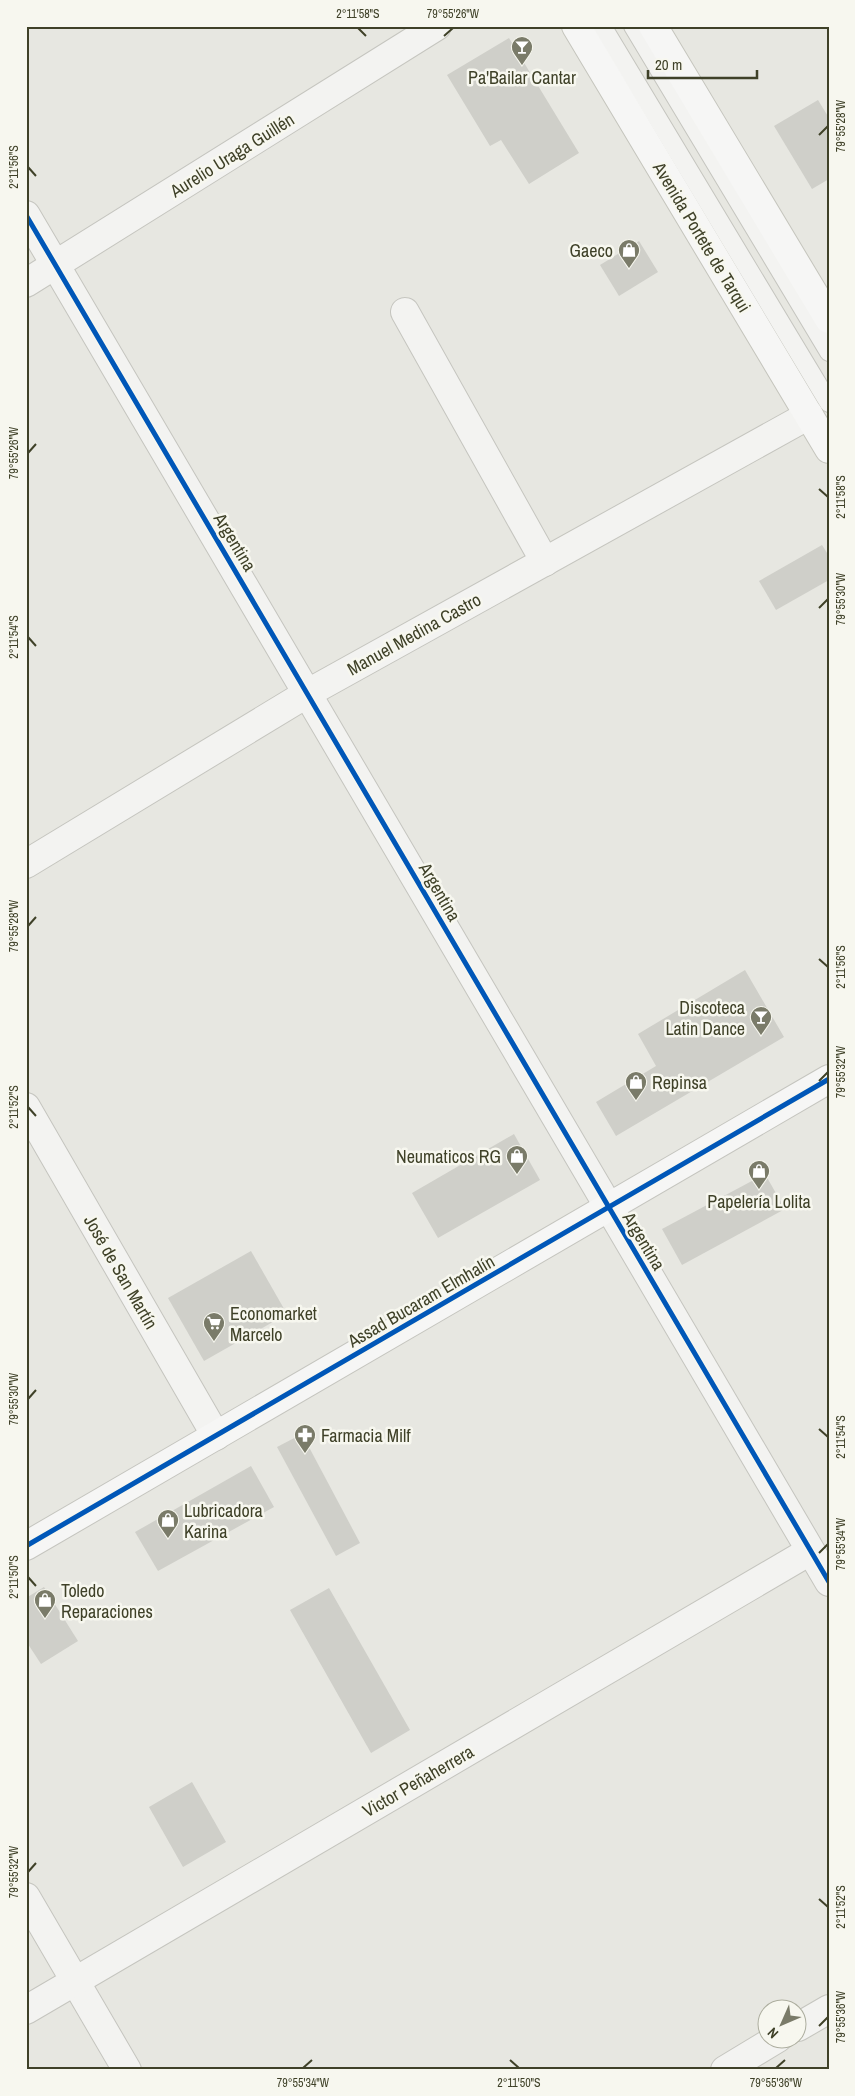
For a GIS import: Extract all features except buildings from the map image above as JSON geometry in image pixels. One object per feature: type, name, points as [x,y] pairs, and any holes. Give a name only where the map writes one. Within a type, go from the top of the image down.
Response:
[{"type":"street","name":"Aurelio Uraga Guillén","points":[[26,283],[437,26]]},
{"type":"street","name":"Avenida Portete de Tarqui","points":[[576,26],[819,409],[829,449]]},
{"type":"street","points":[[653,26],[829,319]]},
{"type":"street","name":"Argentina","points":[[26,215],[829,1582]]},
{"type":"street","points":[[405,312],[545,562]]},
{"type":"street","name":"Manuel Medina Castro","points":[[26,864],[308,693],[819,409]]},
{"type":"street","name":"Assad Bucaram Elmhalín","points":[[26,1546],[829,1079]]},
{"type":"street","name":"José de San Martín","points":[[26,1107],[216,1436]]},
{"type":"street","name":"Victor Peñaherrera","points":[[26,2010],[810,1551]]},
{"type":"street","points":[[26,1897],[127,2070]]},
{"type":"street","points":[[808,2021],[829,2009]]},
{"type":"street","points":[[725,2070],[761,2048]]},
{"type":"lane","name":"Avenida Portete de Tarqui","points":[[602,26],[819,409]]},
{"type":"lane","points":[[633,26],[829,352]]},
{"type":"cycle path","points":[[26,215],[829,1582]]},
{"type":"cycle path","points":[[26,1546],[829,1079]]},
{"type":"place","name":"Pa'Bailar Cantar","points":[[522,66]]},
{"type":"place","name":"Gaeco","points":[[629,269]]},
{"type":"place","name":"Discoteca Latin Dance","points":[[761,1036]]},
{"type":"place","name":"Repinsa","points":[[636,1101]]},
{"type":"place","name":"Neumaticos RG","points":[[517,1175]]},
{"type":"place","name":"Papelería Lolita","points":[[759,1190]]},
{"type":"place","name":"Economarket Marcelo","points":[[214,1342]]},
{"type":"place","name":"Farmacia Milf","points":[[305,1454]]},
{"type":"place","name":"Lubricadora Karina","points":[[168,1539]]},
{"type":"place","name":"Toledo Reparaciones","points":[[45,1619]]}]
